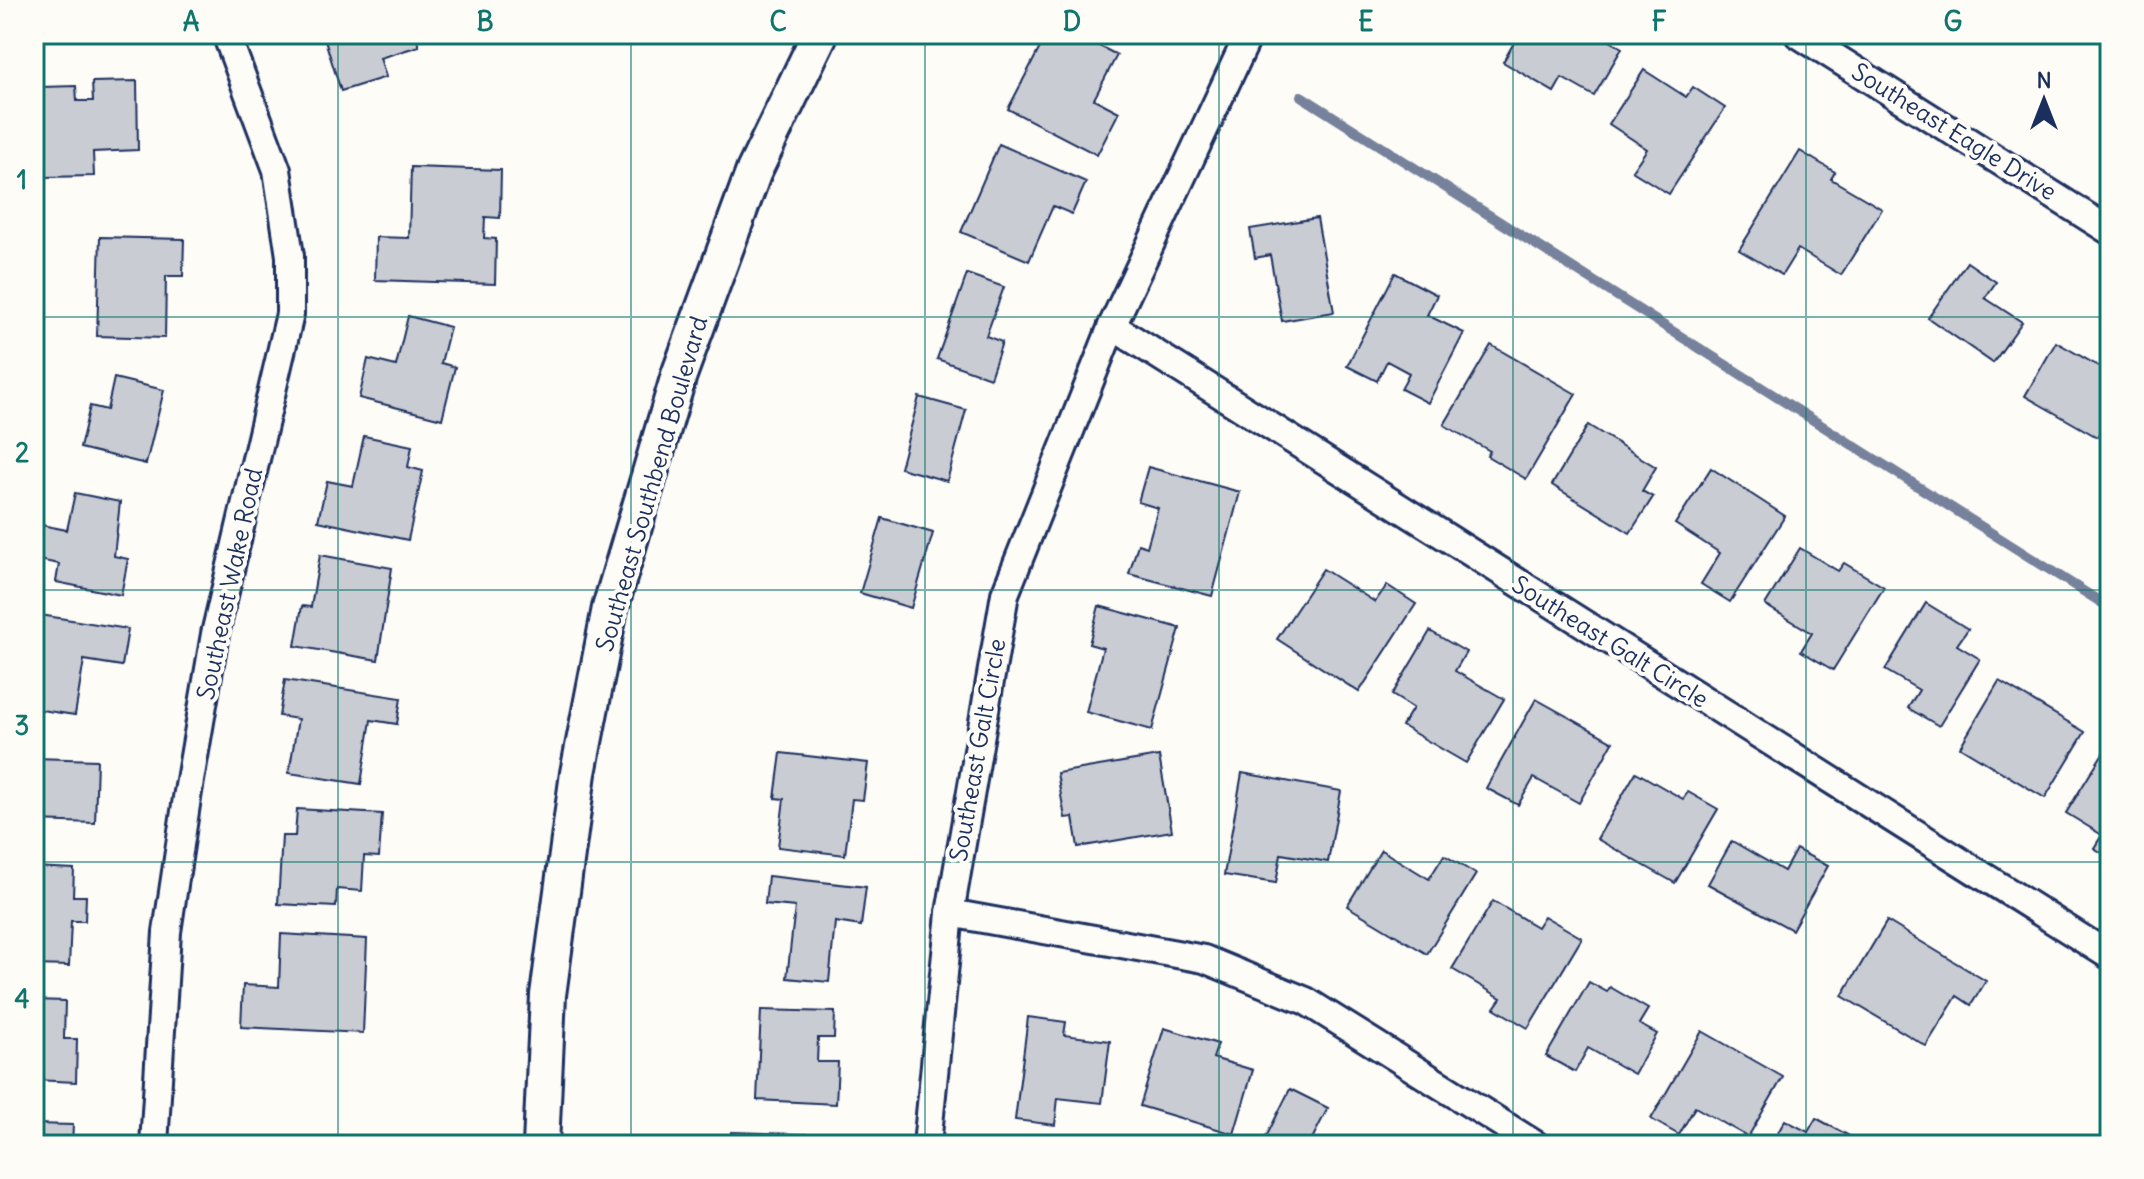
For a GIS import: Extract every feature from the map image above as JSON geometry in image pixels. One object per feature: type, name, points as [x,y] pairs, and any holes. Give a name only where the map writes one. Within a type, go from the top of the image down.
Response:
[{"type":"street","name":"Southeast Wake Road","points":[[154,1145],[167,932],[187,798],[215,634],[290,314],[290,256],[277,170],[226,34]]},
{"type":"street","name":"Southeast Southbend Boulevard","points":[[541,1145],[548,995],[578,773],[610,608],[679,375],[754,171],[820,34]]},
{"type":"street","name":"Southeast Galt Circle","points":[[927,1145],[950,913],[1005,594],[1112,326],[1249,34]]},
{"type":"street","name":"Southeast Eagle Drive","points":[[1798,34],[2110,231]]},
{"type":"street","name":"Southeast Galt Circle","points":[[1112,326],[2110,956]]},
{"type":"street","points":[[950,913],[1204,959],[1306,1001],[1536,1145]]},
{"type":"building","points":[[323,34],[415,34],[419,46],[380,58],[386,77],[341,91]]},
{"type":"building","points":[[1047,34],[1076,34],[1117,55],[1094,99],[1119,112],[1097,155],[1008,109]]},
{"type":"building","points":[[1519,34],[1598,34],[1622,48],[1594,96],[1562,78],[1554,92],[1503,62]]},
{"type":"building","points":[[1644,70],[1686,97],[1693,87],[1725,108],[1669,194],[1632,171],[1647,149],[1609,124]]},
{"type":"building","points":[[137,81],[138,150],[93,152],[94,176],[44,177],[41,87],[76,86],[77,101],[93,101],[92,82]]},
{"type":"building","points":[[999,144],[1086,182],[1072,214],[1053,206],[1029,261],[961,232]]},
{"type":"building","points":[[1800,151],[1835,172],[1831,179],[1882,209],[1841,275],[1798,249],[1782,275],[1739,250]]},
{"type":"building","points":[[411,167],[501,170],[500,218],[485,217],[484,238],[496,239],[495,284],[375,280],[376,237],[409,238]]},
{"type":"building","points":[[1317,218],[1334,312],[1282,321],[1270,255],[1255,258],[1250,229]]},
{"type":"building","points":[[100,237],[184,239],[183,276],[166,276],[165,338],[97,336]]},
{"type":"building","points":[[1967,262],[1996,282],[1985,298],[2022,322],[1993,363],[1928,318]]},
{"type":"building","points":[[1395,273],[1437,295],[1427,315],[1464,333],[1428,403],[1401,389],[1409,373],[1387,361],[1377,381],[1347,366]]},
{"type":"building","points":[[967,274],[1004,287],[986,336],[1002,342],[990,378],[937,359]]},
{"type":"building","points":[[408,316],[450,327],[441,363],[455,367],[442,419],[359,398],[368,359],[396,366]]},
{"type":"building","points":[[2056,342],[2102,368],[2104,364],[2110,368],[2110,415],[2097,437],[2025,396]]},
{"type":"building","points":[[1491,345],[1576,394],[1526,479],[1487,456],[1490,451],[1444,425]]},
{"type":"building","points":[[114,378],[164,390],[146,464],[80,448],[90,406],[107,410]]},
{"type":"building","points":[[919,397],[966,410],[947,481],[900,468]]},
{"type":"building","points":[[1588,425],[1656,467],[1642,491],[1653,497],[1630,533],[1552,485]]},
{"type":"building","points":[[364,436],[412,446],[408,467],[423,471],[408,540],[318,521],[327,481],[353,486]]},
{"type":"building","points":[[1148,467],[1240,492],[1212,596],[1129,574],[1138,544],[1147,547],[1158,508],[1138,502]]},
{"type":"building","points":[[1711,468],[1785,516],[1730,602],[1701,584],[1720,553],[1675,524]]},
{"type":"building","points":[[75,493],[120,502],[114,556],[128,559],[121,595],[56,582],[59,564],[34,559],[41,525],[67,530]]},
{"type":"building","points":[[882,518],[933,533],[911,608],[860,593]]},
{"type":"building","points":[[1800,548],[1838,571],[1844,563],[1884,587],[1833,670],[1801,651],[1812,633],[1765,605]]},
{"type":"building","points":[[320,555],[392,568],[378,660],[295,646],[302,606],[311,607]]},
{"type":"building","points":[[1323,569],[1375,602],[1387,585],[1416,604],[1359,692],[1277,639]]},
{"type":"building","points":[[1926,603],[1968,629],[1957,645],[1980,659],[1939,726],[1908,708],[1919,690],[1885,670]]},
{"type":"building","points":[[1099,606],[1180,628],[1152,730],[1086,712],[1103,648],[1089,644]]},
{"type":"building","points":[[34,614],[128,629],[122,666],[84,660],[75,715],[34,709]]},
{"type":"building","points":[[1430,631],[1466,652],[1455,671],[1504,699],[1466,763],[1402,726],[1413,708],[1392,695]]},
{"type":"building","points":[[285,680],[401,698],[397,724],[371,720],[361,784],[289,773],[298,719],[279,716]]},
{"type":"building","points":[[1999,681],[2085,732],[2045,798],[1960,747]]},
{"type":"building","points":[[1536,699],[1613,742],[1579,803],[1534,778],[1518,805],[1486,788]]},
{"type":"building","points":[[781,753],[868,763],[863,800],[852,799],[845,855],[778,847],[784,799],[775,798]]},
{"type":"building","points":[[2103,753],[2110,757],[2110,858],[2094,848],[2102,835],[2066,813]]},
{"type":"building","points":[[1159,756],[1172,831],[1078,847],[1073,817],[1065,818],[1057,773]]},
{"type":"building","points":[[34,758],[97,760],[95,823],[34,821]]},
{"type":"building","points":[[1636,772],[1683,799],[1688,792],[1718,809],[1675,883],[1597,839]]},
{"type":"building","points":[[1242,773],[1341,791],[1328,862],[1281,854],[1276,883],[1224,875]]},
{"type":"building","points":[[297,809],[382,814],[379,857],[364,856],[362,891],[337,889],[336,907],[278,904],[282,836],[295,836]]},
{"type":"building","points":[[1732,841],[1784,871],[1796,849],[1828,866],[1792,930],[1708,884]]},
{"type":"building","points":[[1381,850],[1429,879],[1444,855],[1476,874],[1427,954],[1347,906]]},
{"type":"building","points":[[34,867],[74,869],[73,896],[86,896],[85,921],[71,921],[69,966],[34,965]]},
{"type":"building","points":[[768,876],[866,887],[861,926],[835,922],[829,982],[787,978],[795,907],[765,904]]},
{"type":"building","points":[[1493,901],[1537,927],[1544,916],[1582,938],[1528,1028],[1494,1008],[1501,998],[1452,969]]},
{"type":"building","points":[[1887,921],[1986,981],[1971,1005],[1957,996],[1926,1046],[1842,996]]},
{"type":"building","points":[[281,934],[367,939],[363,1033],[241,1027],[243,985],[279,987]]},
{"type":"building","points":[[1589,982],[1607,992],[1610,987],[1648,1009],[1639,1024],[1657,1034],[1634,1074],[1588,1048],[1575,1072],[1546,1056]]},
{"type":"building","points":[[34,1000],[65,1001],[64,1039],[77,1039],[76,1082],[34,1080]]},
{"type":"building","points":[[761,1010],[835,1012],[834,1038],[818,1038],[817,1062],[838,1062],[836,1104],[757,1100]]},
{"type":"building","points":[[1028,1017],[1066,1022],[1064,1035],[1110,1041],[1102,1103],[1058,1098],[1055,1125],[1015,1120]]},
{"type":"building","points":[[1164,1028],[1218,1044],[1213,1058],[1253,1070],[1234,1134],[1140,1106]]},
{"type":"building","points":[[1702,1031],[1783,1077],[1748,1137],[1695,1107],[1679,1135],[1651,1119]]},
{"type":"building","points":[[1290,1089],[1328,1108],[1312,1139],[1325,1145],[1262,1145]]},
{"type":"building","points":[[1816,1118],[1851,1137],[1847,1145],[1771,1145],[1785,1120],[1808,1132]]},
{"type":"building","points":[[34,1124],[73,1125],[72,1145],[34,1145]]},
{"type":"building","points":[[731,1132],[833,1135],[833,1145],[731,1145]]},
{"type":"waterway","points":[[1203,34],[1211,39]]},
{"type":"waterway","points":[[1301,96],[2110,608]]}]
